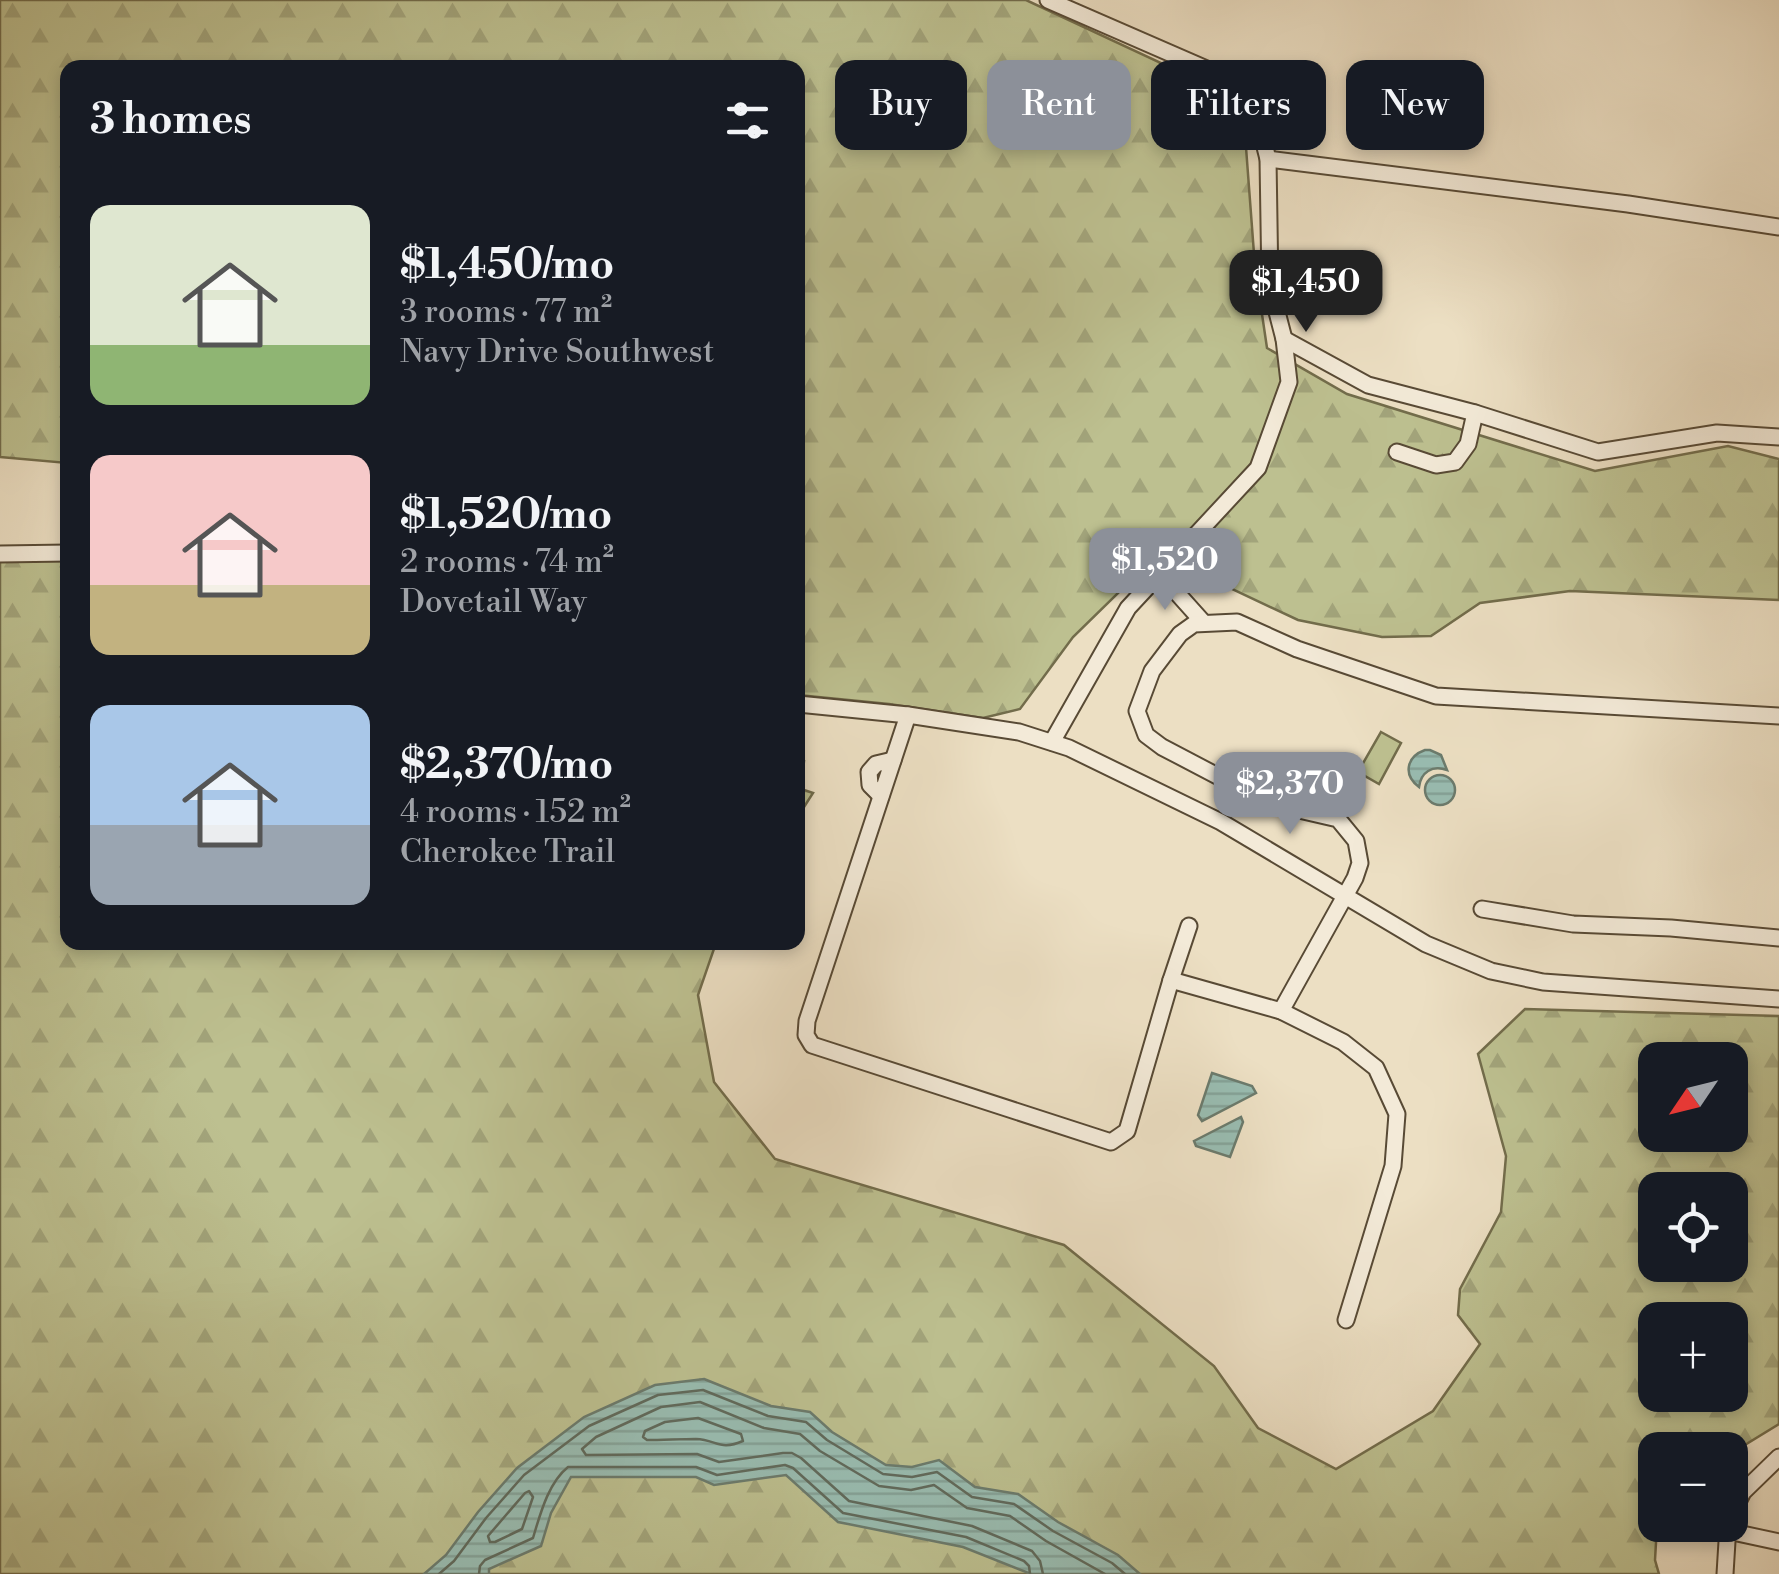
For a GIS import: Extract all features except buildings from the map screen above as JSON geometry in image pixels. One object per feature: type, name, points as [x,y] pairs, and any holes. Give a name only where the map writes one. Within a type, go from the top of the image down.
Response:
[{"type":"street","points":[[1048,0],[1250,88],[1268,158],[1270,285],[1284,339],[1289,382],[1258,468],[1128,608],[1052,742]]},
{"type":"street","points":[[1268,158],[1779,227]]},
{"type":"street","points":[[1284,339],[1368,385],[1475,413],[1598,452],[1717,433],[1779,437]]},
{"type":"street","points":[[1398,452],[1436,465],[1454,462],[1468,444],[1475,413]]},
{"type":"street","points":[[0,554],[60,553]]},
{"type":"street","points":[[1160,574],[1203,622]]},
{"type":"street","points":[[1281,1011],[1346,897],[1360,863],[1356,841],[1338,819],[1268,803],[1146,735],[1138,711],[1152,672],[1180,634],[1194,624],[1237,622],[1296,649],[1436,696],[1779,716]]},
{"type":"street","points":[[805,705],[908,715],[1020,732],[1052,742],[1208,815],[1426,944],[1491,971],[1543,982],[1779,999]]},
{"type":"street","points":[[908,715],[808,1021],[806,1036],[812,1045],[1111,1142],[1127,1131],[1190,926]]},
{"type":"street","points":[[1482,909],[1573,924],[1779,938]]},
{"type":"street","points":[[1171,980],[1281,1011],[1343,1042],[1376,1068],[1398,1114],[1393,1166],[1346,1320]]},
{"type":"street","points":[[1748,1487],[1779,1457]]},
{"type":"street","points":[[1748,1531],[1779,1542]]},
{"type":"street","points":[[1725,1574],[1728,1542]]},
{"type":"green space","points":[[0,0],[1026,0],[1155,60],[1151,60],[1151,150],[1246,150],[1255,267],[1267,348],[1347,394],[1595,471],[1728,446],[1779,459],[1779,600],[1570,591],[1480,603],[1431,636],[1382,637],[1298,620],[1215,581],[1165,547],[1073,637],[1020,709],[983,718],[805,696],[805,60],[60,60],[60,462],[0,457]]},
{"type":"green space","points":[[60,553],[60,950],[714,950],[698,995],[714,1082],[775,1159],[1064,1245],[1214,1366],[1258,1428],[1336,1469],[1433,1411],[1480,1344],[1458,1315],[1460,1289],[1501,1212],[1506,1156],[1478,1054],[1525,1009],[1779,1016],[1779,1424],[1748,1443],[1748,1432],[1638,1432],[1638,1542],[1656,1542],[1659,1574],[0,1574],[0,554]]},
{"type":"green space","points":[[1381,732],[1401,743],[1379,784],[1358,772]]},
{"type":"water","points":[[1425,750],[1441,755],[1447,770],[1428,771],[1419,787],[1409,767],[1414,757]]},
{"type":"water","points":[[1440,775],[1451,779],[1455,790],[1451,801],[1440,805],[1429,801],[1425,790],[1429,779]]},
{"type":"water","points":[[1212,1073],[1252,1086],[1256,1093],[1202,1121],[1198,1115]]},
{"type":"water","points":[[1241,1117],[1243,1122],[1230,1157],[1196,1146],[1194,1141]]},
{"type":"water","points":[[704,1379],[771,1406],[810,1412],[832,1432],[886,1465],[912,1467],[939,1460],[975,1487],[1018,1494],[1058,1522],[1118,1555],[1140,1574],[1031,1574],[963,1547],[838,1522],[786,1475],[714,1485],[696,1477],[571,1477],[551,1513],[541,1546],[489,1569],[489,1574],[424,1574],[446,1555],[517,1468],[584,1417],[655,1385]]}]
